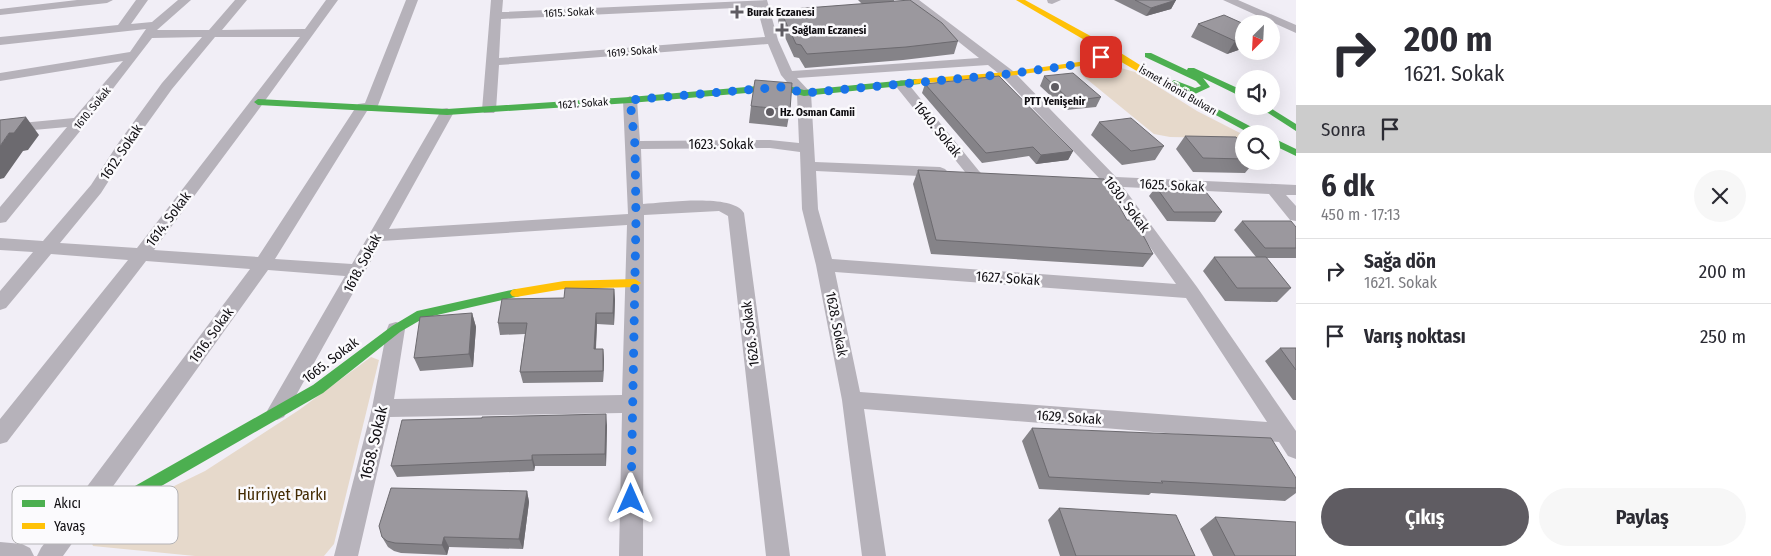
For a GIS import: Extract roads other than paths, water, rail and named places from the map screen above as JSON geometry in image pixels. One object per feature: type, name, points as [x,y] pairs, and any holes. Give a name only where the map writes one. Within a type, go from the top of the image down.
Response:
[{"type":"street","points":[[0,12],[107,0]]},
{"type":"street","points":[[122,28],[142,0]]},
{"type":"street","name":"1610. Sokak","points":[[0,218],[134,56],[153,29],[185,0]]},
{"type":"street","name":"1612. Sokak","points":[[0,303],[46,246],[96,189],[124,145],[167,86],[241,0]]},
{"type":"street","name":"1614. Sokak","points":[[0,435],[258,102],[332,0]]},
{"type":"street","name":"1616. Sokak","points":[[100,486],[263,264],[367,108],[412,0]]},
{"type":"street","points":[[489,110],[497,0]]},
{"type":"street","name":"İsmet İnönü Bulvarı","points":[[1020,0],[1113,52],[1191,99],[1241,125]]},
{"type":"street","points":[[1229,0],[1296,29]]},
{"type":"street","points":[[1244,6],[1265,0]]},
{"type":"street","points":[[761,1],[772,17],[772,40],[787,75],[804,93]]},
{"type":"street","name":"1615. Sokak","points":[[497,16],[761,1]]},
{"type":"street","points":[[900,8],[915,3]]},
{"type":"street","name":"1630. Sokak","points":[[915,3],[1008,74],[1112,182],[1191,292],[1291,441]]},
{"type":"street","points":[[0,41],[122,28],[212,33],[309,33]]},
{"type":"street","name":"İsmet İnönü Bulvarı","points":[[1088,38],[1184,88],[1196,90],[1206,87],[1199,79],[1138,48],[1235,89]]},
{"type":"street","name":"1619. Sokak","points":[[492,62],[772,40]]},
{"type":"street","name":"1621. Sokak","points":[[258,102],[447,112],[630,100],[781,87],[804,93],[1008,74],[1088,63],[1113,52]]},
{"type":"street","points":[[0,77],[134,56]]},
{"type":"street","points":[[787,75],[989,61]]},
{"type":"street","name":"1640. Sokak","points":[[808,157],[979,175],[901,84]]},
{"type":"street","name":"1628. Sokak","points":[[804,93],[810,209],[825,265],[852,400],[874,556]]},
{"type":"street","points":[[630,100],[635,145],[636,214],[631,404],[631,556]]},
{"type":"street","name":"1618. Sokak","points":[[276,414],[447,112]]},
{"type":"street","points":[[1275,115],[1296,128]]},
{"type":"street","points":[[0,129],[80,122]]},
{"type":"street","name":"1623. Sokak","points":[[635,145],[770,144],[808,157]]},
{"type":"street","points":[[1280,145],[1296,153]]},
{"type":"street","name":"1625. Sokak","points":[[1093,181],[1296,190]]},
{"type":"street","points":[[1273,189],[1296,216]]},
{"type":"street","name":"1626. Sokak","points":[[636,214],[721,206],[736,213],[778,556]]},
{"type":"street","points":[[376,236],[636,214]]},
{"type":"street","points":[[0,244],[358,271]]},
{"type":"street","name":"1627. Sokak","points":[[825,265],[1191,292]]},
{"type":"street","name":"1665. Sokak","points":[[149,486],[318,389],[396,329],[421,314],[519,292],[564,285],[635,283]]},
{"type":"street","name":"1658. Sokak","points":[[346,556],[382,408],[396,329]]},
{"type":"street","name":"1629. Sokak","points":[[852,400],[1291,441]]},
{"type":"street","points":[[382,408],[631,404]]},
{"type":"street","name":"1616. Sokak","points":[[49,556],[58,544]]},
{"type":"street","points":[[0,554],[22,556]]},
{"type":"place","name":"Burak Eczanesi","points":[[737,12]]},
{"type":"place","name":"Sağlam Eczanesi","points":[[782,30]]},
{"type":"place","name":"PTT Yenişehir","points":[[1055,87]]},
{"type":"place","name":"Hz. Osman Camii","points":[[770,112]]},
{"type":"park label","name":"Hürriyet Parkı","points":[[282,494]]}]
